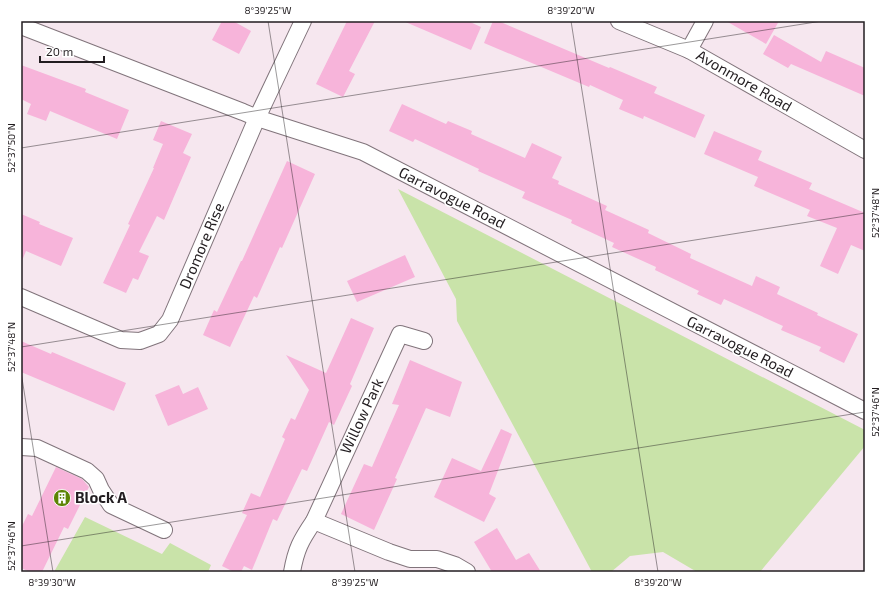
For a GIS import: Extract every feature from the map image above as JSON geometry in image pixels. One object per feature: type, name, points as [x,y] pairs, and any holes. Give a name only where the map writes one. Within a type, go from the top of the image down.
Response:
[{"type":"street","name":"Dromore Rise","points":[[21,297],[121,340],[140,341],[159,334],[170,320],[256,118],[303,21]]},
{"type":"street","name":"Avonmore Road","points":[[618,21],[689,50],[865,150]]},
{"type":"street","points":[[689,50],[705,21]]},
{"type":"street","name":"Garravogue Road","points":[[21,26],[256,118],[363,152],[865,412]]},
{"type":"street","name":"Willow Park","points":[[292,572],[297,549],[314,521],[400,334],[424,341]]},
{"type":"street","points":[[21,447],[37,448],[87,471],[96,479],[111,505],[164,530]]},
{"type":"street","points":[[314,521],[389,552],[410,559],[437,559],[455,565],[467,572]]},
{"type":"green space","points":[[398,189],[865,430],[865,446],[760,572],[697,572],[663,552],[630,556],[611,572],[592,572],[457,321],[456,299]]},
{"type":"green space","points":[[85,517],[162,554],[170,543],[211,565],[208,572],[54,572]]},
{"type":"building","points":[[222,21],[233,21],[251,31],[239,54],[212,40]]},
{"type":"building","points":[[347,21],[375,21],[349,71],[355,74],[343,97],[316,84]]},
{"type":"building","points":[[403,21],[468,21],[481,27],[471,50]]},
{"type":"building","points":[[493,21],[498,21],[657,87],[654,93],[705,115],[695,138],[644,116],[643,119],[619,109],[623,100],[590,85],[589,87],[484,43]]},
{"type":"building","points":[[726,21],[779,21],[766,44]]},
{"type":"building","points":[[774,35],[821,62],[826,51],[865,68],[865,96],[791,64],[788,68],[763,54]]},
{"type":"building","points":[[21,65],[86,89],[85,92],[129,110],[117,139],[50,111],[46,121],[27,114],[31,104],[21,99]]},
{"type":"building","points":[[402,104],[446,124],[448,121],[472,131],[471,134],[525,158],[532,143],[562,157],[552,178],[559,181],[558,184],[607,206],[605,210],[649,230],[648,233],[691,254],[690,258],[752,286],[756,276],[780,287],[777,294],[858,334],[844,363],[819,351],[821,347],[781,330],[783,326],[724,299],[721,305],[697,294],[699,291],[655,270],[656,267],[612,247],[614,243],[571,223],[572,220],[522,198],[525,192],[478,171],[479,169],[415,139],[413,142],[389,131]]},
{"type":"building","points":[[161,121],[192,134],[183,153],[191,157],[164,220],[157,216],[139,252],[149,256],[138,280],[133,278],[126,293],[103,283],[130,225],[128,224],[154,168],[163,144],[153,140]]},
{"type":"building","points":[[714,131],[762,151],[758,160],[812,183],[809,189],[865,213],[865,251],[851,245],[838,274],[820,266],[837,228],[807,216],[810,210],[754,186],[758,177],[704,154]]},
{"type":"building","points":[[287,161],[315,174],[282,248],[280,247],[257,298],[254,296],[230,347],[203,335],[214,310],[217,312],[242,261]]},
{"type":"building","points":[[21,214],[40,222],[39,224],[73,238],[61,266],[26,251],[21,263]]},
{"type":"building","points":[[405,255],[415,277],[357,302],[347,281]]},
{"type":"building","points":[[351,318],[374,328],[350,384],[352,386],[334,425],[329,422],[307,471],[302,469],[277,521],[273,519],[252,570],[244,566],[241,572],[234,572],[222,566],[247,515],[242,513],[251,493],[260,497],[285,439],[282,437],[291,418],[295,420],[309,390],[286,355],[326,373]]},
{"type":"building","points":[[21,341],[51,354],[52,352],[126,383],[114,411],[21,372]]},
{"type":"building","points":[[410,360],[462,382],[450,417],[426,408],[374,530],[341,514],[364,464],[372,467],[399,405],[392,404]]},
{"type":"building","points":[[179,385],[183,394],[198,387],[208,409],[168,426],[155,395]]},
{"type":"building","points":[[501,429],[512,434],[489,494],[496,498],[484,522],[434,497],[452,458],[481,471]]},
{"type":"building","points":[[56,467],[82,479],[89,487],[68,529],[64,527],[42,572],[30,572],[21,568],[21,528],[28,514],[32,516]]},
{"type":"building","points":[[497,528],[516,560],[529,553],[541,572],[492,572],[474,542]]},
{"type":"place","name":"Block A","points":[[62,498]]}]
